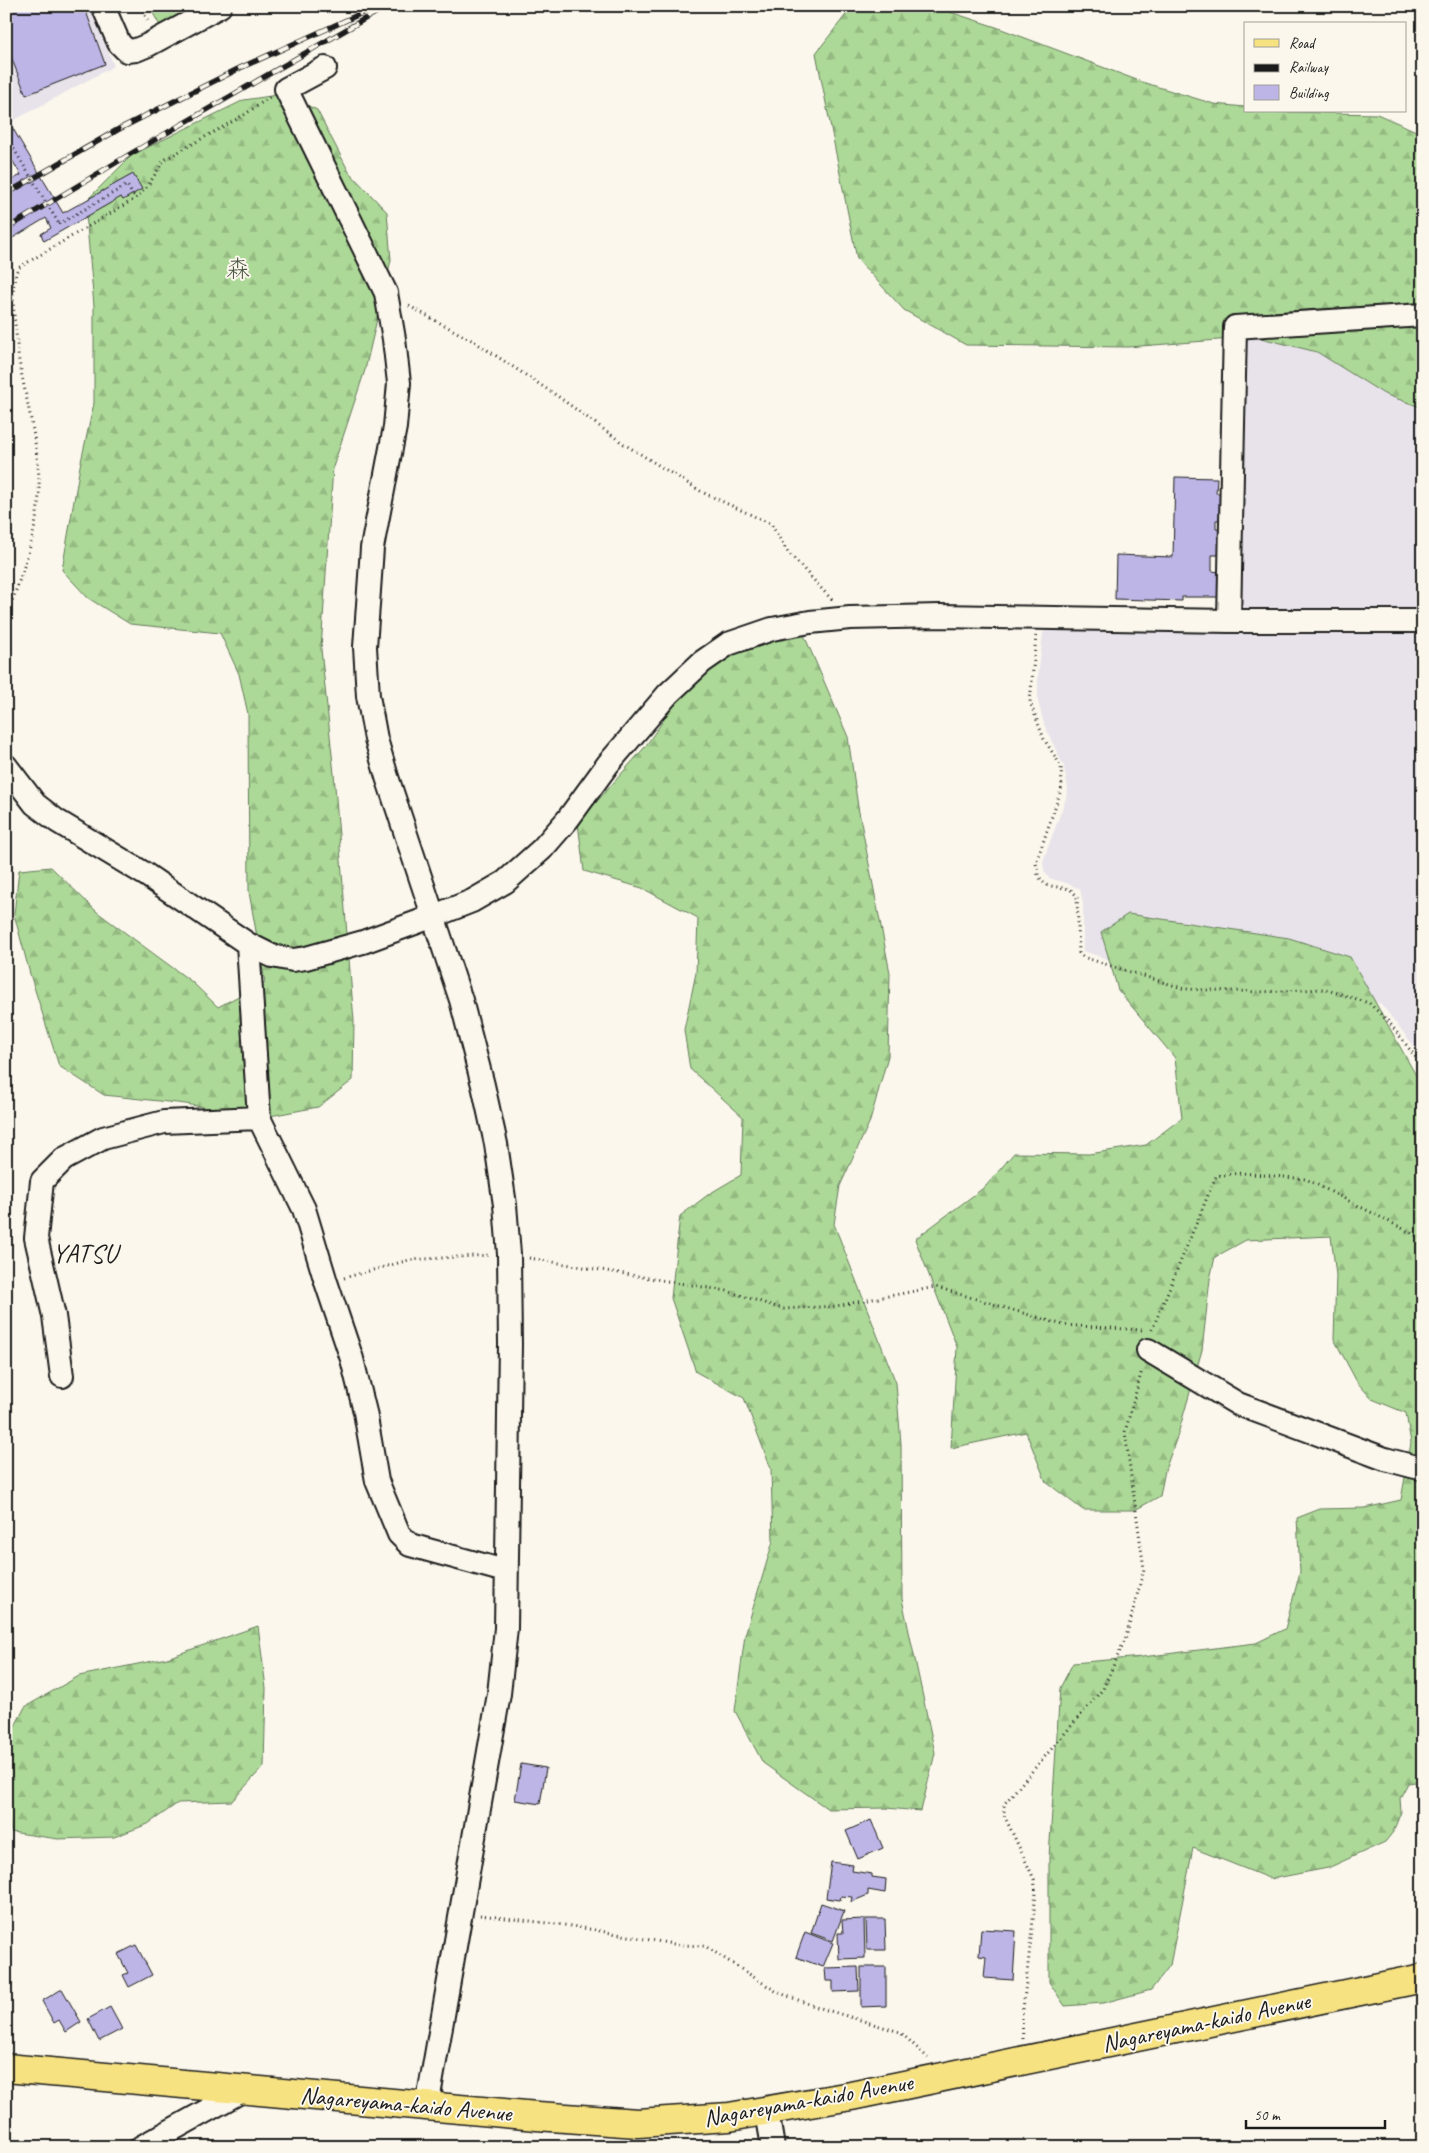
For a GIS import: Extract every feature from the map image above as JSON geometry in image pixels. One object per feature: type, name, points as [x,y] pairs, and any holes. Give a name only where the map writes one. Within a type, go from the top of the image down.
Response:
[{"type":"main road","name":"Nagareyama-kaido Avenue","points":[[6,2068],[427,2107],[638,2123],[729,2117],[767,2112],[1423,1978]]},
{"type":"street","points":[[103,6],[119,43],[127,51],[136,50],[148,45],[220,6]]},
{"type":"street","points":[[324,68],[286,89],[386,293],[399,383],[395,426],[372,548],[365,648],[368,696],[376,740],[461,1000],[483,1085],[497,1153],[505,1205],[509,1254],[510,1344],[505,1571],[506,1628],[499,1694],[427,2107]]},
{"type":"street","points":[[1229,621],[1235,327],[1423,315]]},
{"type":"street","points":[[6,766],[35,804],[58,821],[152,879],[248,944],[272,956],[293,960],[362,942],[434,916],[472,901],[505,882],[542,849],[568,819],[608,764],[668,694],[702,662],[728,644],[772,629],[810,622],[850,618],[940,616],[1229,621],[1423,621]]},
{"type":"street","points":[[248,944],[259,1118],[304,1209],[366,1412],[377,1481],[399,1534],[410,1545],[505,1571]]},
{"type":"street","points":[[62,1376],[54,1316],[36,1238],[42,1181],[64,1158],[103,1138],[164,1122],[259,1118]]},
{"type":"street","points":[[1150,1340],[1238,1404],[1385,1459],[1423,1469]]},
{"type":"street","points":[[141,2147],[244,2090]]},
{"type":"street","points":[[767,2112],[774,2147]]},
{"type":"path","points":[[141,6],[151,29]]},
{"type":"path","points":[[6,619],[26,565],[36,520],[39,480],[36,443],[19,364],[13,279],[18,268],[27,260],[138,197],[149,184],[164,160],[286,89]]},
{"type":"path","points":[[6,136],[59,224],[127,185],[132,194],[138,197]]},
{"type":"path","points":[[386,293],[475,342],[556,395],[624,444],[686,482],[771,524],[787,551],[850,618]]},
{"type":"path","points":[[1039,619],[1035,640],[1030,702],[1044,739],[1060,766],[1062,787],[1036,863],[1038,875],[1045,885],[1070,889],[1077,896],[1079,952],[1083,957],[1185,989],[1259,992],[1324,989],[1369,1003],[1389,1022],[1423,1067]]},
{"type":"path","points":[[1025,2059],[1022,2018],[1036,1893],[1034,1879],[1004,1815],[1004,1804],[1102,1689],[1126,1638],[1144,1569],[1125,1432],[1150,1340],[1216,1176],[1242,1173],[1306,1179],[1423,1239]]},
{"type":"path","points":[[326,1282],[409,1260],[509,1254],[727,1291],[783,1309],[836,1306],[936,1287],[1063,1325],[1150,1340]]},
{"type":"path","points":[[462,1913],[572,1926],[679,1945],[705,1946],[777,1992],[817,2007],[900,2032],[947,2076]]},
{"type":"shaded area","points":[[6,6],[90,6],[114,66],[11,122],[6,114]]},
{"type":"shaded area","points":[[1423,322],[1423,612],[1245,610],[1238,603],[1242,342],[1247,335]]},
{"type":"shaded area","points":[[1049,628],[1423,631],[1423,1058],[1381,1004],[1324,982],[1190,986],[1083,951],[1083,904],[1080,889],[1049,878],[1044,871],[1043,861],[1068,789],[1064,767],[1045,727],[1038,702],[1038,676],[1043,633]]},
{"type":"green space","points":[[149,6],[208,6],[163,31]]},
{"type":"green space","points":[[932,6],[996,27],[1142,82],[1214,104],[1244,107],[1244,112],[1377,114],[1423,134],[1423,408],[1384,394],[1317,352],[1257,337],[1128,347],[966,345],[904,310],[857,259],[816,53],[852,7]]},
{"type":"green space","name":"森","points":[[284,94],[317,110],[349,172],[387,212],[391,260],[365,370],[333,467],[321,649],[334,774],[354,1021],[353,1080],[318,1107],[259,1118],[186,1104],[104,1095],[59,1066],[30,974],[14,914],[19,870],[51,867],[97,912],[192,982],[218,1007],[265,982],[249,892],[248,714],[239,674],[220,633],[130,624],[88,598],[62,570],[80,466],[94,403],[94,306],[85,202],[132,155],[244,100]]},
{"type":"green space","points":[[804,635],[848,737],[858,807],[890,973],[888,1056],[870,1121],[840,1186],[834,1224],[896,1383],[901,1444],[902,1599],[935,1753],[921,1811],[886,1808],[828,1809],[763,1763],[735,1711],[745,1635],[773,1541],[771,1469],[744,1398],[696,1372],[671,1298],[680,1216],[709,1194],[741,1175],[743,1117],[690,1069],[684,1030],[696,973],[698,918],[642,888],[584,871],[578,823],[645,747],[710,652],[734,636]]},
{"type":"green space","points":[[1128,914],[1289,938],[1350,957],[1423,1088],[1423,1781],[1408,1783],[1400,1798],[1401,1812],[1393,1832],[1385,1842],[1328,1868],[1271,1879],[1193,1848],[1170,1965],[1151,1990],[1103,2003],[1065,2006],[1049,1982],[1049,1857],[1060,1688],[1073,1663],[1142,1657],[1256,1643],[1285,1629],[1300,1572],[1297,1518],[1320,1509],[1365,1508],[1401,1500],[1411,1443],[1406,1413],[1372,1399],[1357,1382],[1334,1339],[1336,1275],[1331,1236],[1246,1240],[1215,1257],[1210,1279],[1202,1350],[1178,1434],[1165,1470],[1160,1496],[1135,1510],[1083,1510],[1046,1482],[1026,1432],[951,1448],[957,1347],[915,1239],[986,1186],[1014,1153],[1089,1154],[1146,1145],[1182,1118],[1175,1058],[1118,990],[1101,932]]},
{"type":"green space","points":[[258,1626],[266,1688],[264,1766],[232,1801],[178,1803],[148,1824],[114,1837],[58,1839],[11,1832],[6,1800],[6,1743],[25,1707],[79,1676],[167,1658]]},
{"type":"building","points":[[6,6],[84,6],[105,64],[26,95],[6,44]]},
{"type":"building","points":[[6,117],[63,213],[133,174],[142,189],[123,200],[121,197],[44,241],[41,234],[51,228],[46,218],[6,242],[6,183],[21,175],[6,150]]},
{"type":"building","points":[[1175,477],[1217,478],[1216,493],[1222,493],[1221,520],[1216,520],[1216,529],[1221,530],[1220,555],[1212,555],[1212,571],[1220,572],[1219,597],[1182,597],[1182,601],[1115,599],[1116,555],[1173,557]]},
{"type":"building","points":[[521,1764],[546,1768],[540,1804],[515,1800]]},
{"type":"building","points":[[871,1820],[883,1848],[858,1859],[846,1831]]},
{"type":"building","points":[[831,1862],[853,1865],[852,1871],[872,1874],[872,1877],[886,1879],[885,1893],[868,1890],[868,1895],[851,1902],[852,1897],[841,1896],[840,1900],[826,1898]]},
{"type":"building","points":[[821,1903],[844,1911],[833,1941],[811,1933]]},
{"type":"building","points":[[864,1919],[865,1958],[839,1959],[838,1933],[843,1933],[842,1920]]},
{"type":"building","points":[[866,1919],[885,1919],[886,1950],[867,1950]]},
{"type":"building","points":[[981,1929],[1016,1931],[1013,1980],[984,1978],[986,1957],[979,1956]]},
{"type":"building","points":[[805,1932],[833,1943],[823,1967],[796,1957]]},
{"type":"building","points":[[136,1945],[152,1975],[129,1987],[123,1975],[128,1973],[118,1954]]},
{"type":"building","points":[[858,1967],[859,1991],[833,1992],[833,1981],[826,1981],[825,1968]]},
{"type":"building","points":[[861,1967],[886,1967],[886,2006],[861,2007]]},
{"type":"building","points":[[62,1989],[81,2022],[66,2032],[59,2020],[54,2023],[42,2001]]},
{"type":"building","points":[[110,2007],[122,2029],[99,2041],[88,2019]]},
{"type":"railway","points":[[6,229],[132,153],[387,6]]},
{"type":"railway","points":[[6,194],[119,129],[240,68],[362,13]]},
{"type":"district","name":"YATSU","points":[[85,1253]]}]
